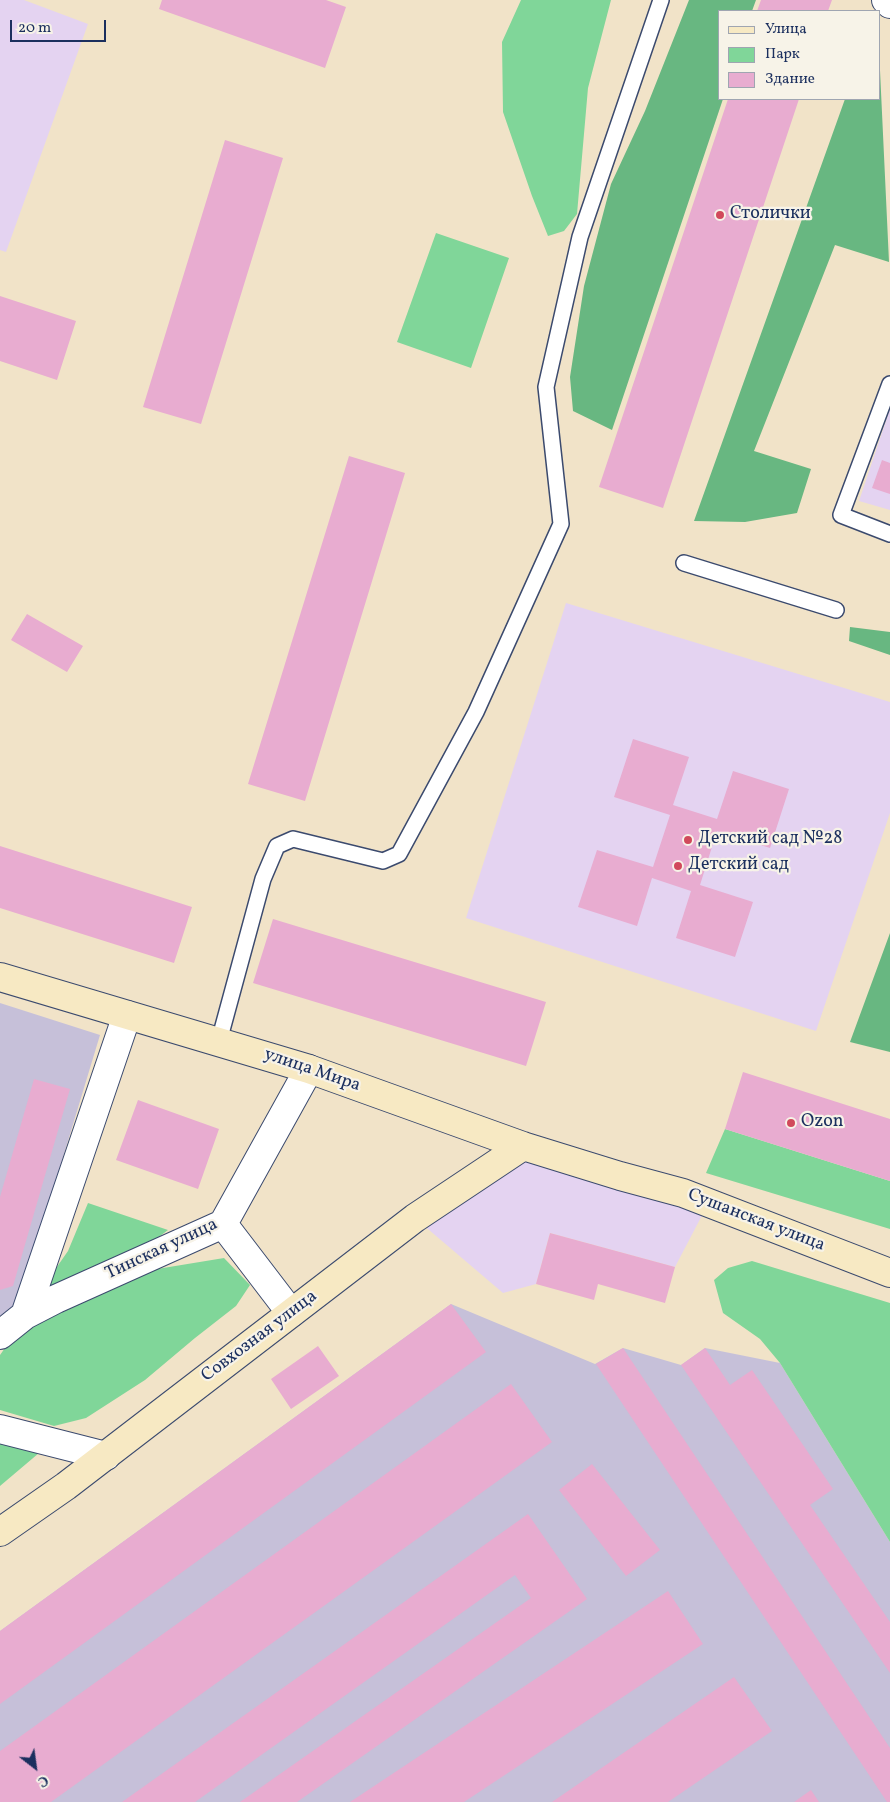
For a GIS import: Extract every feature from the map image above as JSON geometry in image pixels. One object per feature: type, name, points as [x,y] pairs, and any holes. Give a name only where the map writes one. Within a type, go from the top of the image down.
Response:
[{"type":"main road","name":"улица Мира","points":[[0,977],[309,1069],[523,1146],[620,1176]]},
{"type":"main road","name":"Совхозная улица","points":[[0,1532],[106,1456],[416,1218],[523,1146]]},
{"type":"main road","name":"Сушанская улица","points":[[620,1176],[683,1193],[890,1273]]},
{"type":"street","points":[[886,0],[890,4]]},
{"type":"street","points":[[25,1316],[128,1015]]},
{"type":"street","name":"Тинская улица","points":[[0,1334],[25,1316],[56,1299],[223,1224],[309,1069]]},
{"type":"street","points":[[223,1224],[292,1313]]},
{"type":"street","points":[[0,1429],[106,1456]]},
{"type":"lane","points":[[219,1041],[263,879],[277,846],[293,839],[383,861],[399,854],[476,712],[561,524],[546,386],[580,237],[661,0]]},
{"type":"lane","points":[[890,384],[841,515],[890,534]]},
{"type":"lane","points":[[684,562],[836,610]]},
{"type":"shaded area","points":[[0,0],[24,0],[88,24],[6,252],[0,250]]},
{"type":"shaded area","points":[[890,409],[890,510],[859,501]]},
{"type":"shaded area","name":"Детский сад","points":[[566,603],[890,702],[890,813],[816,1031],[466,918]]},
{"type":"shaded area","points":[[0,1003],[100,1035],[18,1306],[0,1316]]},
{"type":"shaded area","points":[[523,1146],[709,1202],[675,1267],[550,1233],[536,1284],[503,1293],[415,1218]]},
{"type":"shaded area","points":[[451,1304],[595,1364],[623,1348],[681,1365],[705,1348],[780,1363],[890,1542],[890,1802],[0,1802],[0,1631]]},
{"type":"green space","points":[[521,0],[611,0],[588,88],[577,214],[564,231],[548,236],[503,112],[502,42]]},
{"type":"green space","points":[[689,0],[756,0],[752,10],[718,10],[718,100],[723,100],[612,430],[573,411],[570,377],[584,286],[611,184],[645,111]]},
{"type":"green space","points":[[880,70],[889,262],[835,245],[754,451],[811,469],[797,513],[745,522],[694,521],[845,100],[880,100]]},
{"type":"green space","points":[[436,233],[509,258],[471,368],[397,342]]},
{"type":"green space","points":[[850,627],[890,632],[890,655],[849,641]]},
{"type":"green space","points":[[890,933],[890,1052],[850,1042]]},
{"type":"green space","points":[[725,1129],[890,1181],[890,1229],[706,1173]]},
{"type":"green space","points":[[88,1203],[168,1230],[143,1249],[38,1294],[68,1251]]},
{"type":"green space","points":[[224,1258],[250,1285],[236,1306],[145,1380],[86,1418],[54,1426],[0,1410],[0,1355],[12,1338],[59,1309],[151,1270]]},
{"type":"green space","points":[[752,1261],[890,1303],[890,1542],[780,1363],[760,1339],[723,1313],[714,1280],[728,1268]]},
{"type":"green space","points":[[0,1443],[39,1453],[0,1486]]},
{"type":"building","points":[[162,0],[326,0],[346,7],[325,68],[159,9]]},
{"type":"building","points":[[761,0],[832,0],[828,10],[757,10]]},
{"type":"building","points":[[728,100],[799,100],[663,508],[599,487]]},
{"type":"building","points":[[225,140],[283,158],[201,424],[143,407]]},
{"type":"building","points":[[0,296],[76,321],[57,380],[0,361]]},
{"type":"building","points":[[349,456],[405,473],[305,801],[248,784]]},
{"type":"building","points":[[882,460],[890,463],[890,494],[872,488]]},
{"type":"building","points":[[27,614],[83,646],[67,672],[11,640]]},
{"type":"building","name":"Детский сад №28","points":[[633,739],[689,757],[673,805],[717,819],[733,771],[789,789],[770,848],[717,831],[700,885],[753,902],[735,957],[676,938],[691,891],[652,878],[637,926],[578,907],[597,850],[653,867],[670,815],[614,797]]},
{"type":"building","points":[[0,846],[192,907],[174,963],[0,908]]},
{"type":"building","points":[[273,919],[546,1002],[526,1066],[253,983]]},
{"type":"building","points":[[743,1072],[890,1119],[890,1181],[725,1129]]},
{"type":"building","points":[[34,1079],[70,1089],[13,1286],[0,1290],[0,1197]]},
{"type":"building","points":[[138,1100],[219,1129],[198,1189],[116,1160]]},
{"type":"building","points":[[550,1233],[675,1267],[665,1303],[598,1284],[594,1300],[536,1284]]},
{"type":"building","points":[[451,1304],[486,1352],[0,1704],[0,1631]]},
{"type":"building","points":[[318,1346],[339,1376],[291,1409],[271,1379]]},
{"type":"building","points":[[623,1348],[890,1748],[890,1802],[887,1802],[596,1364]]},
{"type":"building","points":[[705,1348],[730,1385],[752,1370],[833,1489],[810,1505],[890,1622],[890,1673],[681,1365]]},
{"type":"building","points":[[511,1384],[552,1442],[51,1802],[0,1802],[0,1751]]},
{"type":"building","points":[[592,1464],[660,1550],[626,1576],[559,1490]]},
{"type":"building","points":[[528,1514],[587,1599],[297,1802],[240,1802],[531,1598],[515,1575],[195,1802],[122,1802]]},
{"type":"building","points":[[668,1591],[703,1644],[464,1802],[350,1802]]},
{"type":"building","points":[[734,1677],[772,1731],[668,1802],[552,1802]]},
{"type":"building","points":[[811,1790],[819,1802],[794,1802]]},
{"type":"place","name":"Столички","points":[[720,215]]},
{"type":"place","name":"Детский сад №28","points":[[688,840]]},
{"type":"place","name":"Детский сад","points":[[678,866]]},
{"type":"place","name":"Ozon","points":[[791,1123]]}]
